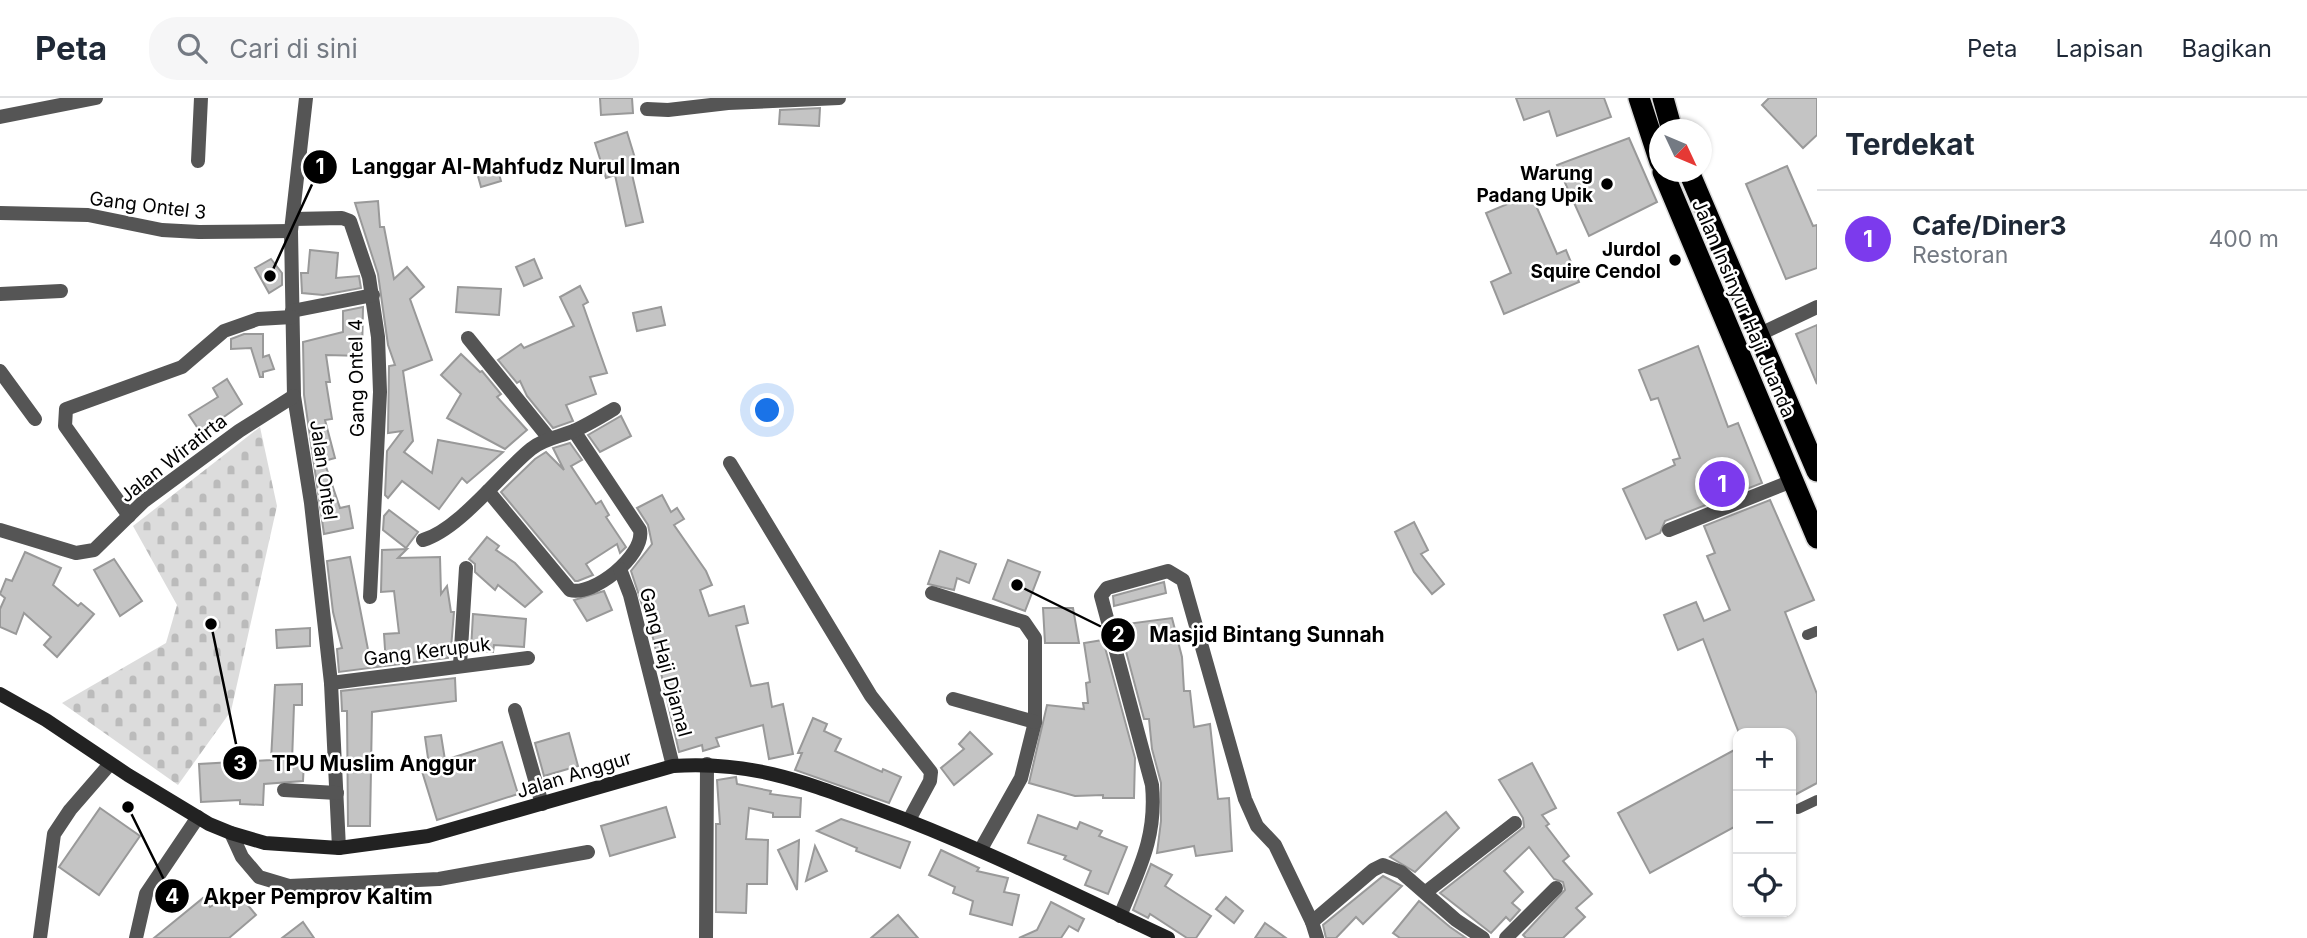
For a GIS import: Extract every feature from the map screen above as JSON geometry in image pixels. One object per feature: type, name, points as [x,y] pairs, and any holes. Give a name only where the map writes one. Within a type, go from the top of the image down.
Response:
[{"type":"highway","points":[[1639,98],[1649,128]]},
{"type":"highway","points":[[1663,98],[1669,119]]},
{"type":"highway","name":"Jalan Insinyur Haji Juanda","points":[[1667,182],[1817,538]]},
{"type":"highway","name":"Jalan Insinyur Haji Juanda","points":[[1693,182],[1817,471]]},
{"type":"street","points":[[0,117],[96,98]]},
{"type":"street","points":[[198,161],[201,98]]},
{"type":"street","name":"Jalan Ontel","points":[[306,98],[292,225],[294,396],[311,503],[331,683],[339,848]]},
{"type":"street","points":[[647,109],[839,98]]},
{"type":"street","name":"Gang Ontel 3","points":[[0,213],[88,215],[162,230],[199,232],[292,225]]},
{"type":"street","name":"Gang Ontel 4","points":[[292,225],[342,218],[350,221],[373,295],[380,392],[370,597]]},
{"type":"street","points":[[0,294],[61,292]]},
{"type":"street","points":[[130,516],[65,426],[66,409],[182,367],[224,331],[258,319],[373,295]]},
{"type":"street","points":[[1758,335],[1817,307]]},
{"type":"street","points":[[468,338],[548,437]]},
{"type":"street","points":[[0,371],[36,419]]},
{"type":"street","name":"Jalan Wiratirta","points":[[0,530],[55,548],[87,552],[101,545],[144,501],[239,430],[294,396]]},
{"type":"street","points":[[423,540],[439,532],[488,491],[517,461],[548,437],[574,431],[614,409]]},
{"type":"street","name":"Gang Haji Djamal","points":[[488,491],[570,590],[582,590],[620,569],[640,544],[640,530],[574,431]]},
{"type":"street","points":[[730,463],[872,696],[931,772],[930,781],[909,820]]},
{"type":"street","points":[[1669,530],[1791,481]]},
{"type":"street","points":[[460,665],[466,568]]},
{"type":"street","name":"Gang Haji Djamal","points":[[620,569],[630,595],[673,766]]},
{"type":"street","points":[[1120,916],[1146,855],[1155,810],[1152,785],[1101,596],[1107,588],[1168,570],[1183,580],[1223,730],[1252,818],[1275,845],[1317,938]]},
{"type":"street","points":[[932,593],[1030,626],[1035,638],[1035,722],[1021,778],[981,849]]},
{"type":"street","name":"Gang Kerupuk","points":[[331,683],[528,658]]},
{"type":"street","name":"Jalan Anggur","points":[[0,694],[46,720],[110,764],[198,817],[231,833],[265,843],[339,848],[428,836],[673,766],[706,764],[776,773],[909,820],[981,849],[1168,938]]},
{"type":"street","points":[[953,699],[1035,722]]},
{"type":"street","points":[[515,710],[542,804]]},
{"type":"street","points":[[40,938],[54,834],[75,804],[110,764]]},
{"type":"street","points":[[706,764],[706,938]]},
{"type":"street","points":[[284,790],[337,793]]},
{"type":"street","points":[[136,938],[146,894],[198,817]]},
{"type":"street","points":[[1426,892],[1515,823]]},
{"type":"street","points":[[231,833],[242,858],[259,877],[289,886],[439,879],[588,852]]},
{"type":"street","points":[[1312,922],[1378,866],[1394,868],[1426,892],[1456,920],[1483,938]]},
{"type":"street","points":[[1506,938],[1556,888]]},
{"type":"lane","points":[[1798,809],[1817,800]]},
{"type":"green space","points":[[260,427],[277,506],[231,711],[178,785],[62,703],[166,643],[177,605],[133,526]]},
{"type":"building","points":[[600,98],[632,98],[633,113],[601,115]]},
{"type":"building","points":[[1516,98],[1604,98],[1611,117],[1557,136],[1549,111],[1524,120]]},
{"type":"building","points":[[1769,98],[1817,98],[1817,135],[1803,148],[1762,105]]},
{"type":"building","points":[[820,108],[819,126],[779,124],[780,110]]},
{"type":"building","points":[[627,132],[638,168],[631,170],[643,222],[626,226],[615,175],[606,178],[595,143]]},
{"type":"building","name":"Warung Padang Upik","points":[[1629,138],[1657,202],[1589,236],[1557,165]]},
{"type":"building","points":[[496,163],[501,181],[481,187],[476,169]]},
{"type":"building","points":[[1787,166],[1813,226],[1817,225],[1817,268],[1786,279],[1746,184]]},
{"type":"building","points":[[1531,194],[1557,254],[1566,250],[1579,282],[1504,314],[1491,282],[1511,273],[1486,213]]},
{"type":"building","points":[[378,201],[380,227],[384,227],[394,279],[407,267],[424,287],[410,299],[432,360],[403,371],[413,441],[404,452],[432,473],[438,440],[503,452],[467,483],[462,478],[439,509],[402,481],[388,498],[385,495],[387,451],[402,431],[388,433],[389,366],[395,365],[388,345],[378,274],[355,203]]},
{"type":"building","points":[[310,250],[338,253],[336,278],[359,276],[361,288],[323,295],[302,293],[301,273],[308,273]]},
{"type":"building","points":[[271,259],[282,273],[282,285],[269,293],[255,268]]},
{"type":"building","points":[[534,259],[542,278],[524,286],[516,267]]},
{"type":"building","points":[[580,286],[588,302],[583,305],[607,373],[590,377],[596,394],[566,405],[573,421],[553,428],[527,396],[520,381],[517,383],[498,360],[521,344],[524,348],[574,326],[560,297]]},
{"type":"building","points":[[458,287],[501,289],[499,315],[456,312]]},
{"type":"building","points":[[363,307],[362,356],[326,355],[330,382],[326,382],[332,419],[325,420],[335,458],[324,461],[340,508],[349,506],[353,528],[324,534],[304,395],[303,342],[343,332],[343,311]]},
{"type":"building","points":[[661,307],[665,325],[637,331],[633,313]]},
{"type":"building","points":[[1817,325],[1817,384],[1796,334]]},
{"type":"building","points":[[244,334],[263,334],[263,357],[269,355],[274,369],[263,372],[263,377],[260,377],[251,348],[231,349],[231,339]]},
{"type":"building","points":[[1698,346],[1728,427],[1738,423],[1762,483],[1665,521],[1660,533],[1646,539],[1623,489],[1675,465],[1673,460],[1680,458],[1658,398],[1651,400],[1639,370]]},
{"type":"building","points":[[461,354],[482,371],[501,394],[497,397],[527,430],[505,449],[447,418],[461,394],[441,375]]},
{"type":"building","points":[[227,379],[242,404],[201,433],[189,415],[218,397],[213,388]]},
{"type":"building","points":[[621,416],[631,436],[600,452],[588,435]]},
{"type":"building","points":[[570,443],[582,460],[571,466],[596,504],[601,501],[609,515],[606,517],[626,547],[620,553],[617,544],[586,564],[593,575],[578,581],[575,581],[501,492],[546,452],[564,470],[553,448]]},
{"type":"building","points":[[662,495],[671,512],[677,508],[684,519],[674,525],[706,571],[712,585],[700,590],[709,616],[744,606],[748,623],[736,626],[751,686],[768,683],[772,707],[783,704],[793,754],[769,759],[763,725],[716,738],[719,746],[703,751],[702,745],[679,752],[653,638],[631,571],[652,544],[648,525],[637,508]]},
{"type":"building","points":[[1770,500],[1814,600],[1785,612],[1817,694],[1817,783],[1796,794],[1796,728],[1737,728],[1703,639],[1678,650],[1664,615],[1696,602],[1704,621],[1730,610],[1707,556],[1715,553],[1704,526]]},
{"type":"building","points":[[389,510],[418,532],[406,548],[383,530],[384,516]]},
{"type":"building","points":[[1414,522],[1428,550],[1421,554],[1444,584],[1432,594],[1414,572],[1395,532]]},
{"type":"building","points":[[487,537],[499,546],[496,550],[515,563],[542,592],[525,607],[498,585],[495,590],[475,572],[475,564],[469,559]]},
{"type":"building","points":[[407,549],[398,558],[440,557],[441,594],[447,586],[451,612],[454,612],[451,648],[447,647],[448,658],[339,672],[337,649],[342,648],[333,612],[327,561],[350,557],[371,665],[386,664],[384,634],[399,633],[394,591],[381,592],[382,550]]},
{"type":"building","points":[[940,551],[976,564],[969,583],[957,578],[954,590],[928,584]]},
{"type":"building","points":[[25,552],[61,568],[53,585],[78,606],[81,603],[94,614],[57,657],[44,645],[51,637],[24,613],[16,634],[0,627],[0,609],[5,598],[0,594],[6,579],[12,581]]},
{"type":"building","points":[[114,559],[142,601],[120,616],[94,570]]},
{"type":"building","points":[[1008,560],[1040,572],[1025,611],[993,599]]},
{"type":"building","points":[[1164,582],[1166,593],[1114,606],[1113,596]]},
{"type":"building","points":[[604,591],[612,610],[587,621],[574,600]]},
{"type":"building","points":[[1043,608],[1073,608],[1079,643],[1045,643]]},
{"type":"building","points":[[473,614],[526,619],[524,647],[494,645],[493,652],[471,650]]},
{"type":"building","points":[[1172,618],[1182,657],[1184,691],[1190,691],[1194,727],[1210,724],[1218,799],[1229,798],[1232,851],[1196,856],[1194,846],[1157,853],[1161,821],[1161,783],[1152,749],[1149,719],[1144,719],[1119,625]]},
{"type":"building","points":[[310,628],[310,646],[277,648],[276,630]]},
{"type":"building","points":[[1103,640],[1135,758],[1134,798],[1075,796],[1029,783],[1047,705],[1084,709],[1083,703],[1088,703],[1086,683],[1090,682],[1084,643]]},
{"type":"building","points":[[455,678],[456,701],[372,712],[370,826],[348,826],[347,711],[342,711],[341,691]]},
{"type":"building","points":[[302,684],[302,705],[294,705],[292,762],[304,762],[303,781],[264,784],[263,805],[240,804],[240,800],[201,802],[199,764],[271,760],[275,685]]},
{"type":"building","points":[[813,718],[827,724],[824,731],[841,739],[835,751],[882,772],[883,769],[901,777],[889,803],[795,770],[802,753],[798,753]]},
{"type":"building","points":[[970,732],[992,754],[954,785],[941,768],[964,749],[959,744]]},
{"type":"building","points":[[569,733],[578,766],[544,776],[535,743]]},
{"type":"building","points":[[441,735],[445,760],[502,742],[518,794],[437,820],[421,768],[429,765],[425,737]]},
{"type":"building","points":[[1733,751],[1733,828],[1650,873],[1618,813]]},
{"type":"building","points":[[1532,763],[1556,808],[1542,815],[1549,824],[1546,826],[1569,856],[1563,861],[1592,894],[1576,908],[1585,917],[1563,938],[1526,938],[1523,935],[1565,890],[1563,882],[1554,879],[1529,847],[1504,871],[1523,892],[1512,903],[1520,910],[1510,921],[1506,917],[1491,933],[1440,893],[1524,827],[1523,818],[1499,780]]},
{"type":"building","points":[[736,777],[737,784],[771,791],[770,794],[801,798],[800,817],[773,817],[773,813],[749,808],[746,839],[768,840],[767,884],[747,884],[746,913],[716,912],[716,824],[720,824],[717,780]]},
{"type":"building","points":[[666,807],[675,837],[610,856],[601,826]]},
{"type":"building","points":[[100,808],[140,836],[99,895],[59,867]]},
{"type":"building","points":[[1446,812],[1459,828],[1415,872],[1390,857]]},
{"type":"building","points":[[1038,815],[1077,829],[1080,822],[1102,831],[1099,836],[1127,847],[1108,894],[1085,885],[1091,871],[1064,859],[1066,856],[1028,843]]},
{"type":"building","points":[[841,819],[910,842],[900,868],[856,851],[857,848],[817,831]]},
{"type":"building","points":[[799,840],[797,890],[778,850]]},
{"type":"building","points":[[815,846],[827,871],[806,881]]},
{"type":"building","points":[[941,850],[979,868],[977,871],[1008,878],[1004,892],[1019,895],[1012,925],[970,914],[973,901],[953,893],[955,887],[929,875]]},
{"type":"building","points":[[1151,864],[1172,875],[1165,886],[1211,916],[1196,938],[1187,938],[1150,914],[1148,918],[1133,910]]},
{"type":"building","points":[[1383,876],[1402,886],[1363,924],[1356,917],[1336,938],[1326,938],[1323,925]]},
{"type":"building","points":[[229,895],[235,904],[242,898],[256,915],[229,938],[154,938],[203,898],[210,907]]},
{"type":"building","points":[[1226,897],[1243,911],[1234,923],[1216,909]]},
{"type":"building","points":[[1419,901],[1466,938],[1400,938],[1393,933]]},
{"type":"building","points":[[1051,902],[1084,919],[1078,931],[1069,926],[1061,938],[1019,938],[1037,930]]},
{"type":"building","points":[[898,915],[918,938],[871,938]]},
{"type":"building","points":[[303,922],[314,938],[282,938]]},
{"type":"building","points":[[1265,923],[1286,938],[1255,938]]},
{"type":"place","name":"Warung Padang Upik","points":[[1607,184]]},
{"type":"place","name":"Jurdol Squire Cendol","points":[[1675,260]]},
{"type":"place","name":"Langgar Al-Mahfudz Nurul Iman","points":[[270,276]]},
{"type":"place","name":"Cafe/Diner3","points":[[1722,484]]},
{"type":"place","name":"Masjid Bintang Sunnah","points":[[1017,585]]},
{"type":"place","name":"TPU Muslim Anggur","points":[[211,624]]},
{"type":"place","name":"Akper Pemprov Kaltim","points":[[128,807]]}]
